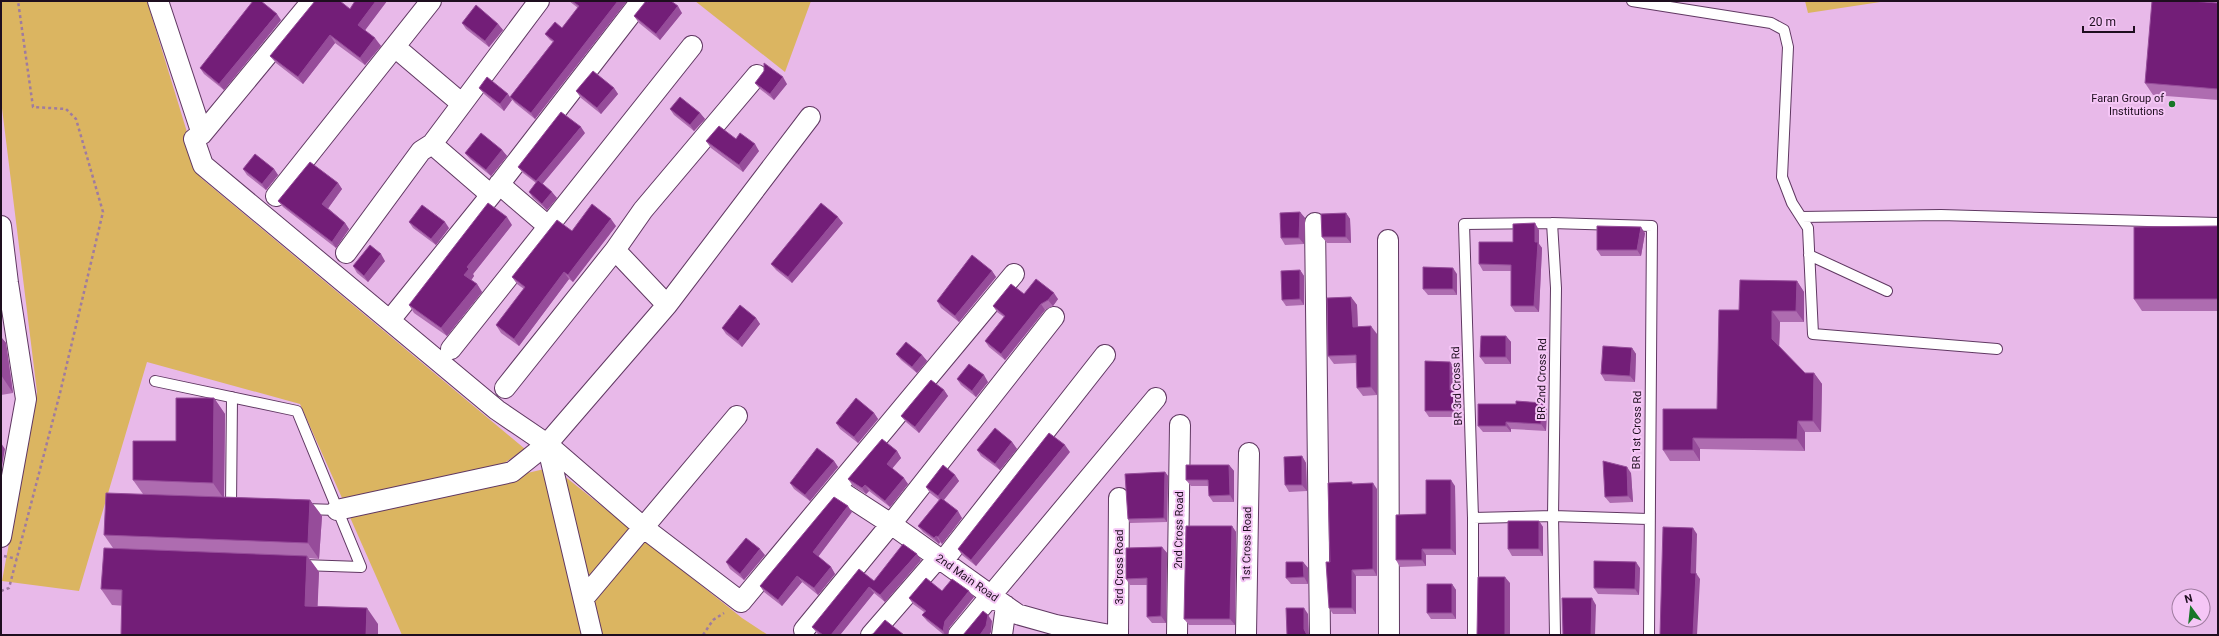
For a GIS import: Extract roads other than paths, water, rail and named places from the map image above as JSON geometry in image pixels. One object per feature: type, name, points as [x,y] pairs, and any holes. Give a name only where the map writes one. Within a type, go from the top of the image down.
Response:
[{"type":"street","points":[[158,1],[202,134]]},
{"type":"street","points":[[312,1],[202,134],[194,139],[203,165],[498,410],[547,444],[644,528],[741,602],[837,489],[1014,274]]},
{"type":"street","points":[[276,196],[431,1]]},
{"type":"street","points":[[346,253],[421,151],[432,144],[461,103],[539,1]]},
{"type":"street","points":[[390,320],[495,189],[641,1]]},
{"type":"street","points":[[452,349],[692,46]]},
{"type":"street","points":[[395,48],[461,103]]},
{"type":"street","points":[[505,388],[615,250],[643,210],[757,75]]},
{"type":"street","points":[[337,510],[512,472],[547,444],[667,305],[810,117]]},
{"type":"street","points":[[432,144],[548,228]]},
{"type":"street","points":[[1315,223],[1320,635]]},
{"type":"street","points":[[1,226],[8,283],[26,399],[1,537]]},
{"type":"street","points":[[1388,240],[1389,635]]},
{"type":"street","points":[[615,250],[667,305]]},
{"type":"street","points":[[804,630],[891,524],[1054,317]]},
{"type":"street","points":[[871,635],[941,560],[1105,355]]},
{"type":"street","points":[[958,635],[999,600],[1156,398]]},
{"type":"street","points":[[584,598],[737,416]]},
{"type":"street","name":"2nd Cross Road","points":[[1177,635],[1180,425]]},
{"type":"street","points":[[547,444],[592,635]]},
{"type":"street","name":"1st Cross Road","points":[[1246,635],[1249,453]]},
{"type":"street","name":"2nd Main Road","points":[[837,489],[891,524],[1017,614],[1056,630],[1110,635]]},
{"type":"street","name":"3rd Cross Road","points":[[1118,635],[1119,498]]},
{"type":"street","points":[[999,600],[1002,635]]},
{"type":"lane","points":[[1632,1],[1770,24],[1784,30],[1788,47],[1782,176],[1785,190],[1808,228],[1813,334],[1997,349]]},
{"type":"lane","points":[[1801,217],[1941,215],[2218,223]]},
{"type":"lane","name":"BR 1st Cross Rd","points":[[1552,223],[1652,226],[1648,519],[1649,635]]},
{"type":"lane","name":"BR 2nd Cross Rd","points":[[1552,223],[1556,288],[1553,516],[1555,635]]},
{"type":"lane","name":"BR 3rd Cross Rd","points":[[1472,635],[1473,518],[1464,224],[1552,223]]},
{"type":"lane","points":[[1809,255],[1887,291]]},
{"type":"lane","points":[[155,381],[297,411],[361,568],[290,565]]},
{"type":"lane","points":[[231,506],[232,397]]},
{"type":"lane","points":[[291,508],[337,510]]},
{"type":"lane","points":[[1473,518],[1553,516],[1648,519]]},
{"type":"place","name":"Faran Group of Institutions","points":[[2172,104]]}]
